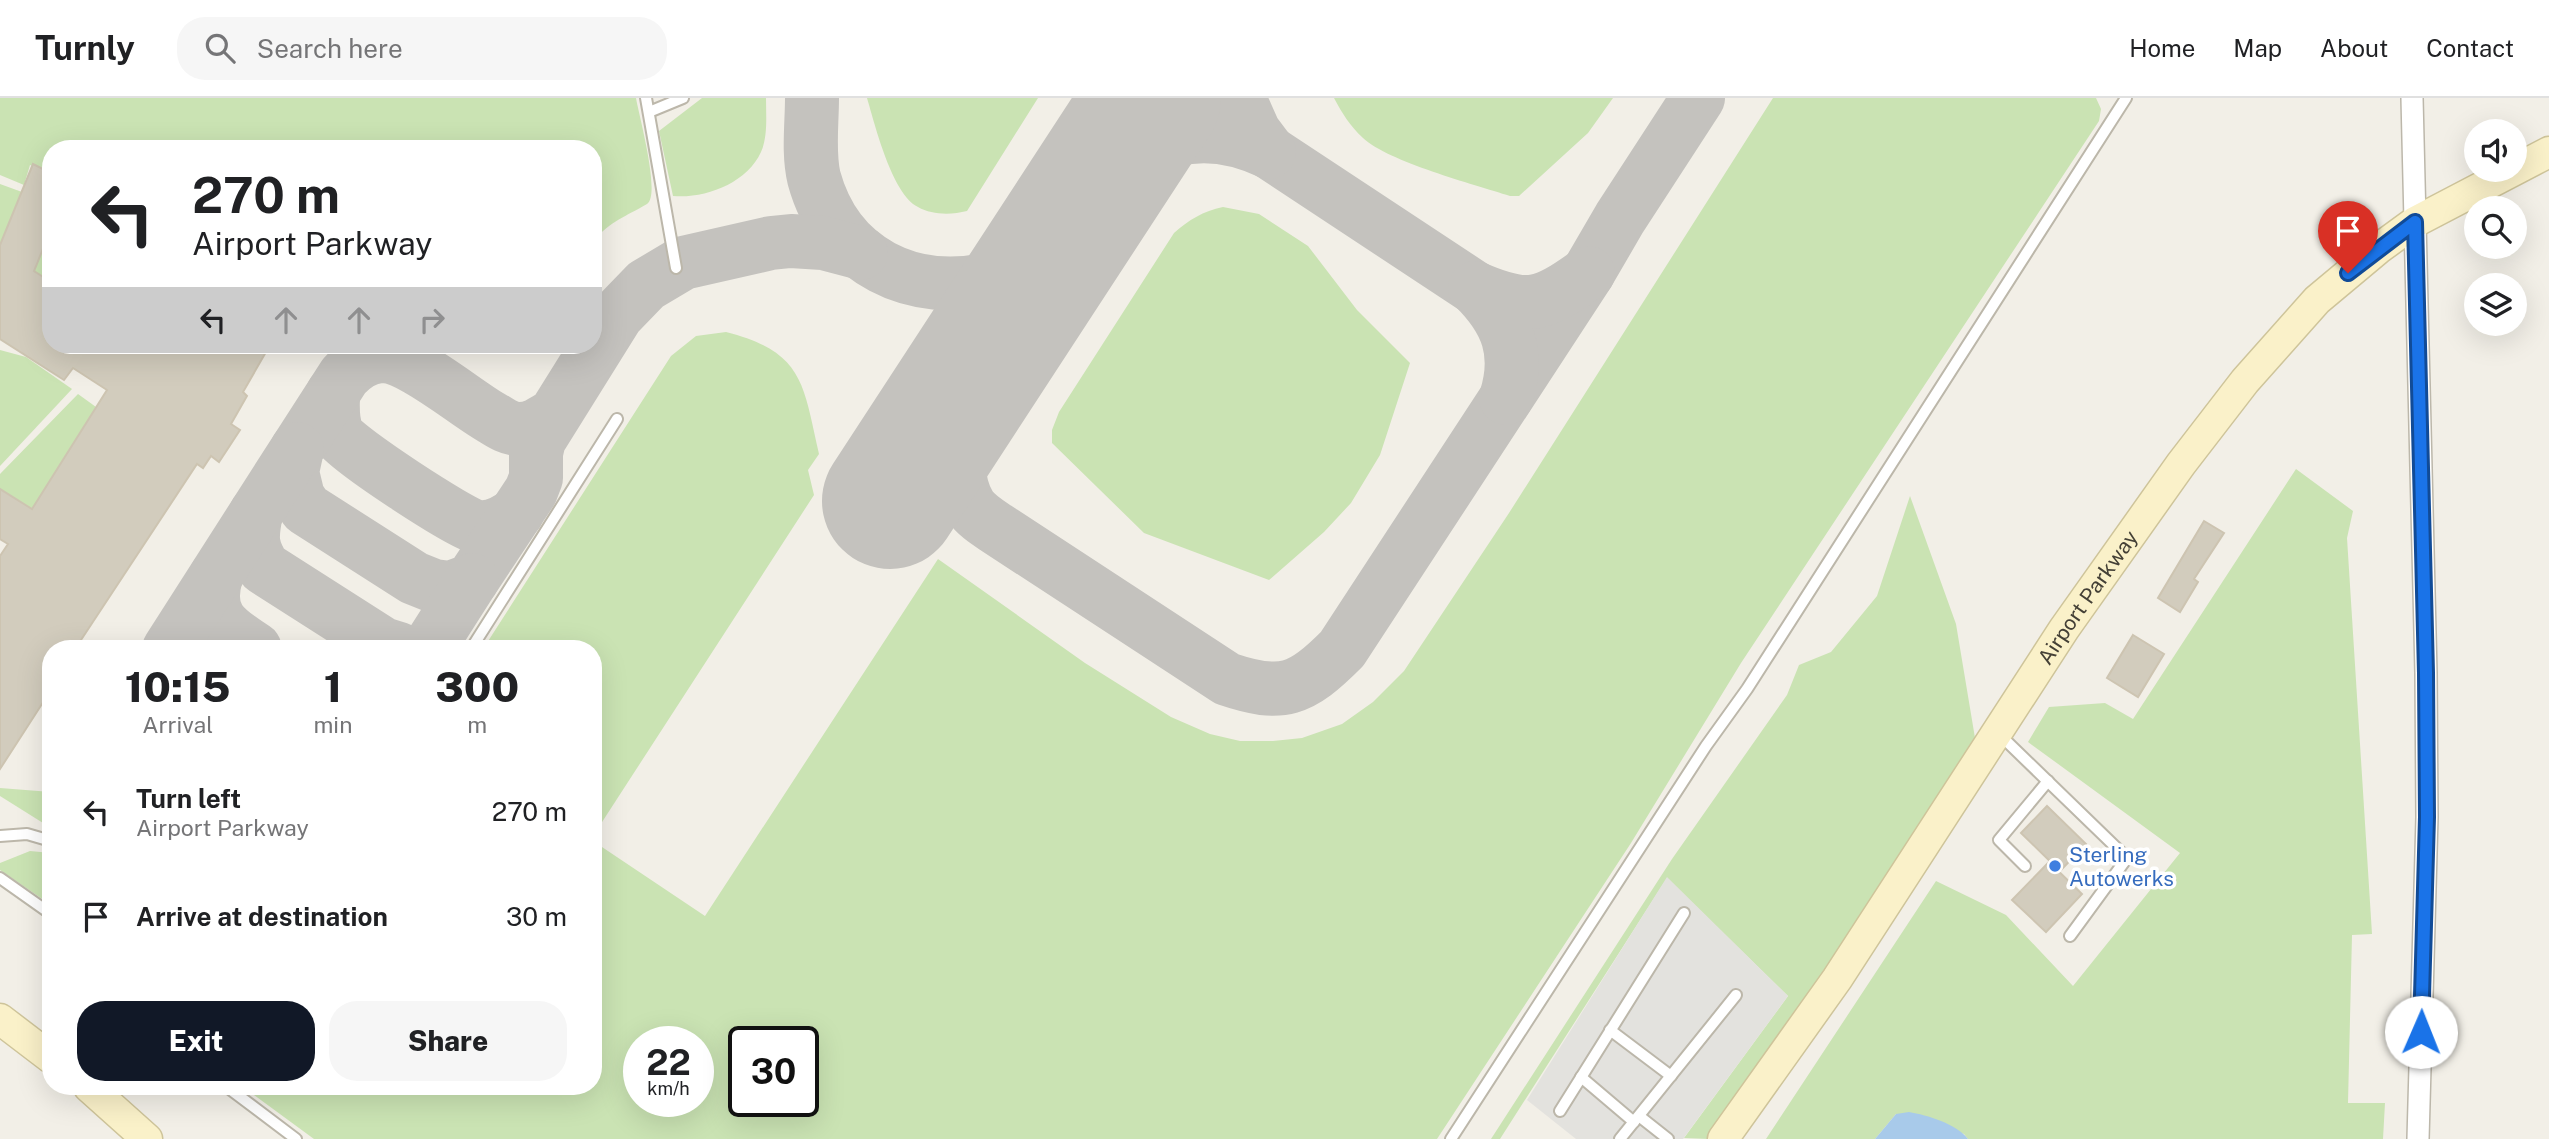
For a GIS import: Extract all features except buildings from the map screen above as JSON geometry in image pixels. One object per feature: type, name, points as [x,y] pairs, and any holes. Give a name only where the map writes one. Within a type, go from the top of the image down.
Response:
[{"type":"main road","name":"Airport Parkway","points":[[1723,1139],[1837,979],[2064,629],[2165,485],[2245,382],[2317,300],[2415,222],[2549,152]]},
{"type":"main road","points":[[0,1019],[42,1051]]},
{"type":"main road","points":[[98,1095],[147,1139]]},
{"type":"street","points":[[2412,98],[2427,804],[2418,1139]]},
{"type":"lane","points":[[646,98],[676,268]]},
{"type":"lane","points":[[649,112],[683,98]]},
{"type":"lane","points":[[1451,1139],[1706,746],[1747,689],[2123,99]]},
{"type":"lane","points":[[477,640],[617,419]]},
{"type":"lane","points":[[1996,731],[2127,858],[2070,936]]},
{"type":"lane","points":[[2025,866],[1999,840],[2048,781]]},
{"type":"lane","points":[[0,836],[27,834],[42,838]]},
{"type":"lane","points":[[0,878],[42,908]]},
{"type":"lane","points":[[1559,1111],[1684,914]]},
{"type":"lane","points":[[1620,1139],[1736,995]]},
{"type":"lane","points":[[1610,1030],[1671,1076]]},
{"type":"lane","points":[[1581,1077],[1636,1119],[1668,1139]]},
{"type":"lane","points":[[238,1095],[296,1139]]},
{"type":"green space","points":[[0,98],[636,98],[652,186],[651,198],[647,204],[602,232],[602,140],[42,140],[42,170],[30,165],[24,185],[0,175]]},
{"type":"green space","points":[[702,98],[766,98],[763,146],[755,163],[724,187],[698,195],[673,196],[659,131]]},
{"type":"green space","points":[[867,98],[1038,98],[967,211],[948,214],[929,212],[918,207],[900,188],[886,158]]},
{"type":"green space","points":[[1334,98],[1613,98],[1588,133],[1519,196],[1510,196],[1432,172],[1375,147],[1354,129]]},
{"type":"green space","points":[[1773,98],[2096,98],[2101,109],[2099,121],[1741,663],[1631,843],[1437,1139],[314,1139],[254,1095],[602,1095],[602,847],[705,916],[938,559],[1085,663],[1171,717],[1210,734],[1240,741],[1302,738],[1342,724],[1373,702],[1404,671],[1509,513]]},
{"type":"green space","points":[[0,184],[22,192],[0,245]]},
{"type":"green space","points":[[1223,207],[1259,214],[1308,246],[1357,310],[1410,363],[1380,455],[1351,503],[1324,532],[1269,580],[1144,533],[1052,443],[1052,430],[1059,412],[1174,233],[1197,217]]},
{"type":"green space","points":[[42,251],[42,276],[34,271]]},
{"type":"green space","points":[[726,332],[752,340],[771,350],[796,374],[809,408],[819,454],[808,470],[814,495],[602,822],[602,640],[489,640],[671,356],[696,336]]},
{"type":"green space","points":[[0,350],[26,357],[72,389],[0,466]]},
{"type":"green space","points":[[78,394],[96,407],[32,509],[0,491],[0,474]]},
{"type":"green space","points":[[2296,469],[2353,511],[2347,538],[2372,934],[2352,935],[2348,1103],[2385,1103],[2383,1139],[1968,1139],[1964,1134],[1896,1114],[1875,1139],[1766,1139],[1936,881],[2006,915],[2073,986],[2180,853],[2028,742],[2049,707],[2105,703],[2133,719]]},
{"type":"green space","points":[[1910,496],[1956,624],[1975,738],[1839,952],[1709,1139],[1684,1138],[1788,996],[1667,878],[1500,1139],[1491,1139],[1672,859],[1787,695],[1799,665],[1831,652],[1877,596]]},
{"type":"green space","points":[[0,788],[42,791],[42,822],[0,796]]},
{"type":"green space","points":[[30,851],[42,852],[42,899],[0,870],[0,863]]},
{"type":"shaded area","points":[[1667,877],[1788,996],[1683,1139],[1576,1139],[1527,1100]]},
{"type":"water","points":[[1909,1112],[1949,1125],[1968,1139],[1875,1139],[1896,1114]]},
{"type":"taxiway","points":[[812,98],[812,168],[825,207],[840,232],[860,252],[882,267],[935,283],[964,283],[1001,276],[1053,254]]},
{"type":"taxiway","points":[[1093,191],[1133,159],[1174,140],[1196,136],[1219,137],[1243,142],[1269,152],[1254,132],[1239,98]]},
{"type":"taxiway","points":[[959,395],[960,481],[970,506],[978,515],[1227,679],[1246,685],[1277,689],[1302,682],[1315,674],[1342,649],[1588,273],[1620,218],[1698,98]]},
{"type":"taxiway","points":[[1269,152],[1475,288]]},
{"type":"taxiway","points":[[602,339],[617,315],[646,285],[683,263],[791,241],[823,243],[861,253]]},
{"type":"taxiway","points":[[1506,398],[1512,366],[1508,339],[1496,313],[1475,288],[1509,300],[1534,302],[1558,292],[1588,273]]},
{"type":"taxiway","points":[[554,415],[542,423],[524,429],[512,428],[482,412],[407,363],[381,356],[370,358],[344,376],[297,449],[292,472],[298,497],[306,509],[414,578],[434,586],[450,588],[472,580],[531,491],[536,478],[539,440],[593,354]]},
{"type":"taxiway","points":[[333,393],[333,420],[338,435],[345,443],[404,485],[477,527],[498,524],[517,513]]},
{"type":"taxiway","points":[[175,640],[297,449]]},
{"type":"taxiway","points":[[256,513],[253,542],[264,568],[377,640]]},
{"type":"taxiway","points":[[216,576],[213,590],[215,611],[226,628],[242,640]]},
{"type":"taxiway","points":[[434,640],[472,580]]},
{"type":"runway","points":[[890,501],[1153,98]]},
{"type":"place","name":"Sterling Autowerks","points":[[2055,866]]},
{"type":"route","points":[[2348,273],[2415,222],[2426,673],[2427,817],[2421,1032]]}]
